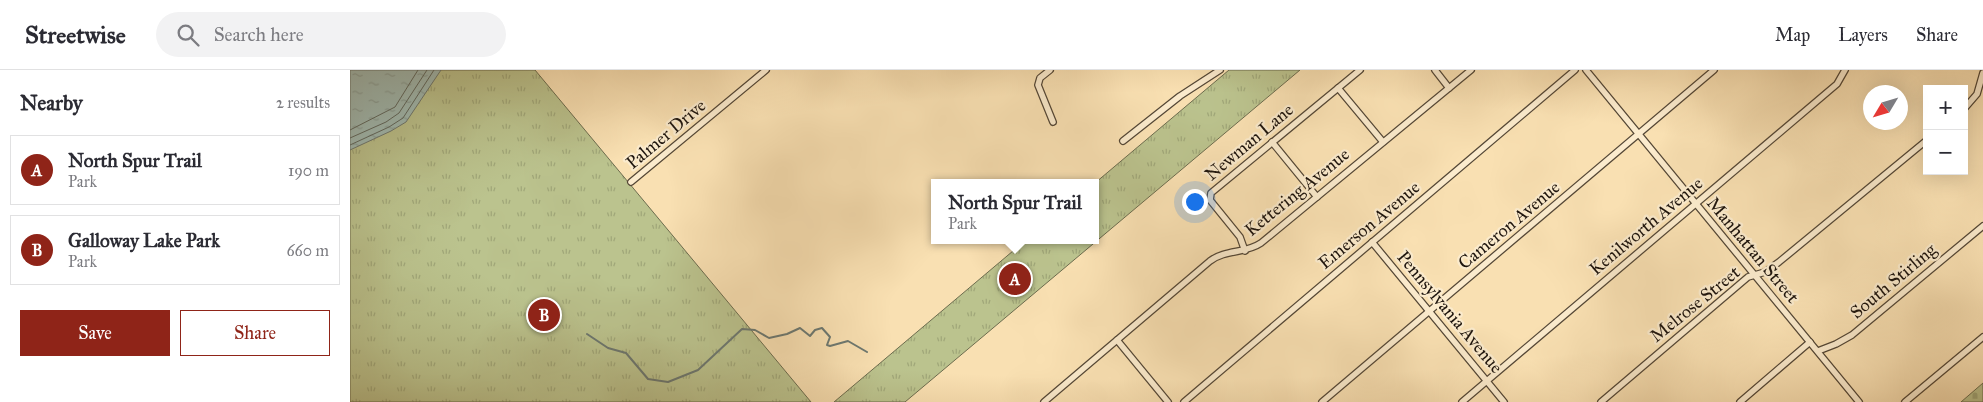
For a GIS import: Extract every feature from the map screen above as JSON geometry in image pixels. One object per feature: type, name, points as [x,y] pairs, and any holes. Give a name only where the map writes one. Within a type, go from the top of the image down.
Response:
[{"type":"street","name":"Palmer Drive","points":[[631,182],[766,70]]},
{"type":"street","points":[[1050,70],[1040,78],[1038,85],[1053,122]]},
{"type":"street","points":[[1123,142],[1180,96],[1220,70]]},
{"type":"street","name":"Newman Lane","points":[[1245,251],[1240,237],[1211,202],[1210,196],[1360,70]]},
{"type":"street","points":[[1435,70],[1449,88]]},
{"type":"street","name":"Kettering Avenue","points":[[1044,402],[1214,258],[1224,254],[1245,251],[1259,244],[1471,70]]},
{"type":"street","name":"Emerson Avenue","points":[[1184,402],[1575,70]]},
{"type":"street","name":"Manhattan Street","points":[[1586,70],[1859,402]]},
{"type":"street","name":"Cameron Avenue","points":[[1322,402],[1714,70]]},
{"type":"street","name":"Kenilworth Avenue","points":[[1462,402],[1837,84],[1845,70]]},
{"type":"street","points":[[1968,104],[1977,94],[1983,72]]},
{"type":"street","points":[[1338,88],[1383,142]]},
{"type":"street","points":[[1272,142],[1317,197]]},
{"type":"street","name":"Melrose Street","points":[[1601,402],[1748,277],[1765,272],[1779,262],[1923,143]]},
{"type":"street","name":"South Stirling","points":[[1818,351],[1852,335],[1983,226]]},
{"type":"street","name":"Pennsylvania Avenue","points":[[1372,242],[1504,402]]},
{"type":"street","points":[[1905,402],[1983,337]]},
{"type":"street","points":[[1117,340],[1168,402]]},
{"type":"street","points":[[1740,402],[1810,342]]},
{"type":"green space","points":[[350,70],[535,70],[811,402],[350,402]]},
{"type":"green space","points":[[1229,70],[1300,70],[1099,239],[1099,180]]},
{"type":"green space","points":[[1021,244],[1093,244],[905,402],[834,402]]},
{"type":"green space","points":[[1983,383],[1983,402],[1961,402]]},
{"type":"water","points":[[350,70],[441,70],[406,122],[350,150]]},
{"type":"waterway","points":[[587,334],[608,348],[626,353],[648,379],[668,382],[698,370],[742,329],[755,330],[769,338],[787,334],[800,328],[810,336],[815,330],[822,328],[830,337],[827,345],[830,346],[848,341],[867,352]]},
{"type":"place","name":"North Spur Trail","points":[[1015,279]]},
{"type":"place","name":"Galloway Lake Park","points":[[544,315]]}]
